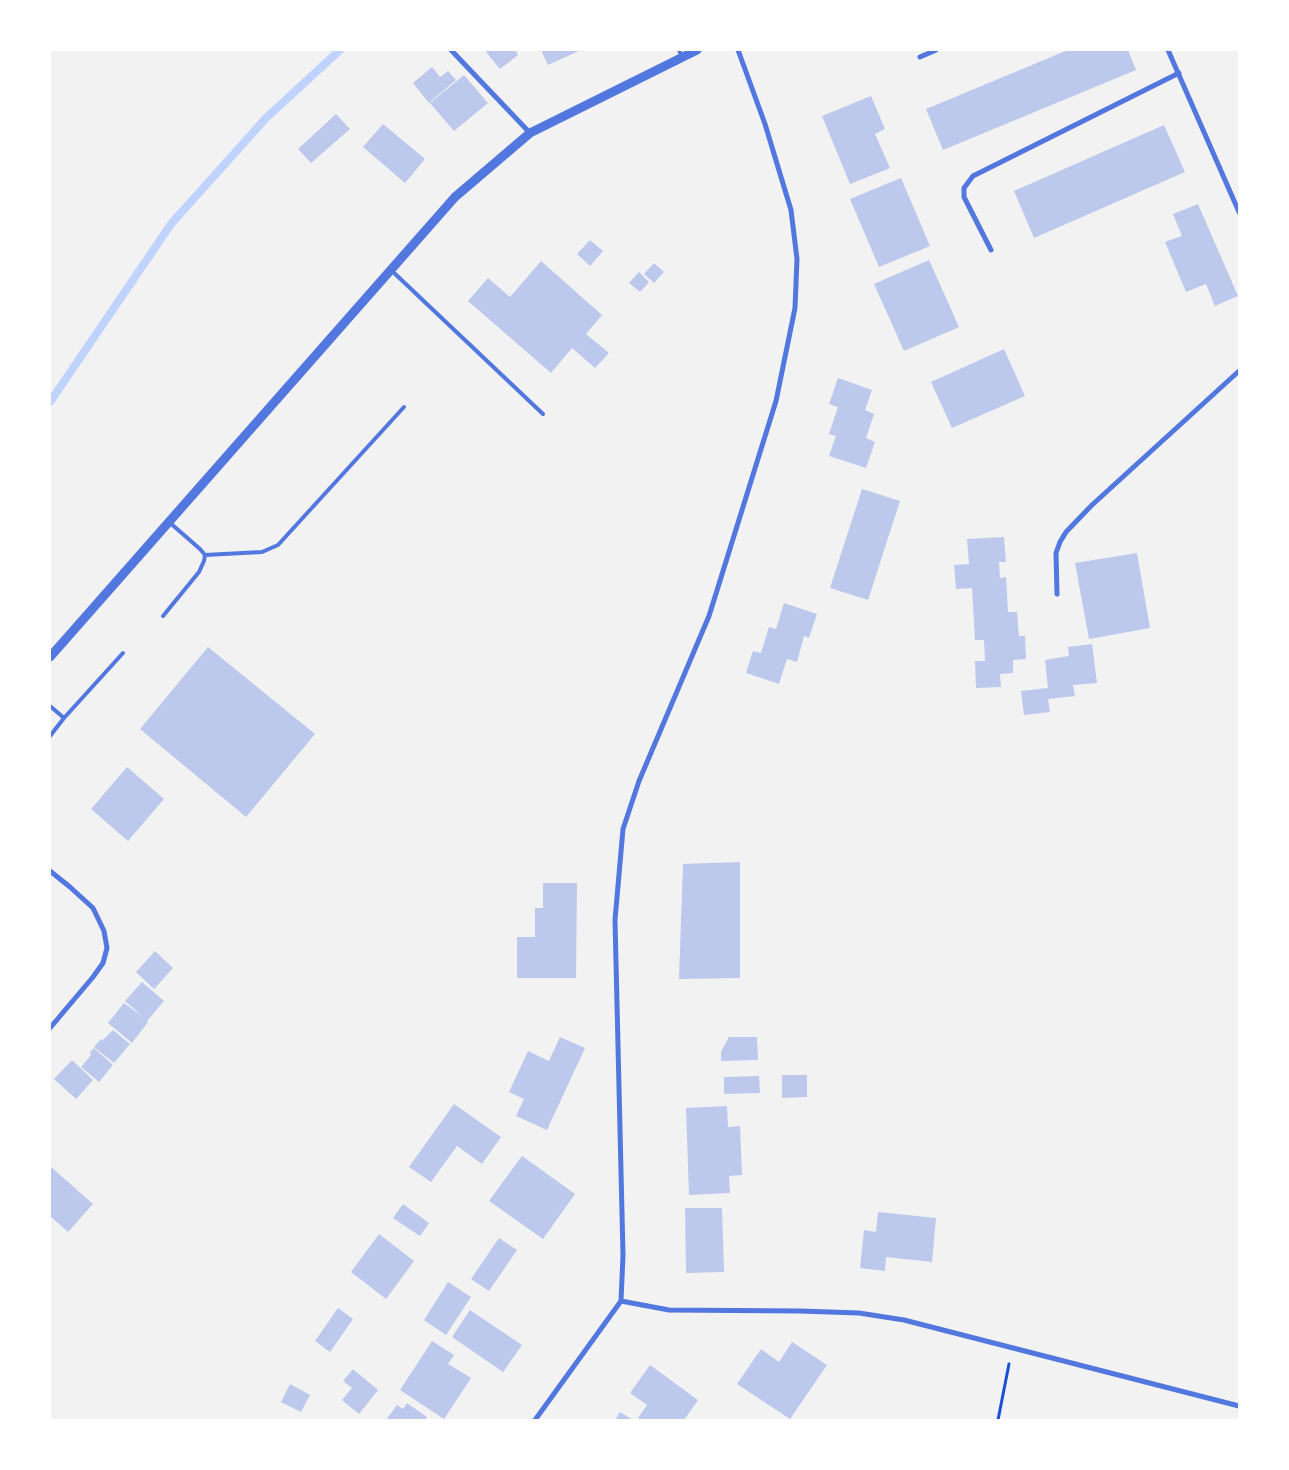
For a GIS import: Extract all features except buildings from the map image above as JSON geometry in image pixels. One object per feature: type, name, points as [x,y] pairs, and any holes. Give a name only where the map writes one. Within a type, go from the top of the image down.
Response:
[{"type":"street","points":[[451,50],[530,133]]},
{"type":"street","points":[[50,657],[455,197],[530,133],[681,54],[697,50]]},
{"type":"street","points":[[534,1420],[621,1301],[623,1255],[614,920],[623,830],[639,781],[710,616],[776,402],[795,308],[797,259],[791,210],[765,124],[738,50]]},
{"type":"street","points":[[920,57],[936,50]]},
{"type":"street","points":[[1168,50],[1239,212]]},
{"type":"street","points":[[991,250],[963,192],[967,182],[973,176],[1179,73]]},
{"type":"street","points":[[1057,594],[1056,553],[1066,532],[1092,505],[1239,371]]},
{"type":"street","points":[[50,871],[70,886],[93,908],[104,931],[107,948],[102,963],[93,977],[50,1028]]},
{"type":"street","points":[[621,1301],[669,1310],[800,1310],[859,1313],[904,1320],[1239,1406]]},
{"type":"lane","points":[[392,270],[543,414]]},
{"type":"lane","points":[[205,555],[262,552],[278,546],[404,407]]},
{"type":"lane","points":[[163,616],[199,572],[205,555],[169,522]]},
{"type":"lane","points":[[50,736],[123,653]]},
{"type":"lane","points":[[50,706],[64,718]]},
{"type":"path","points":[[998,1420],[1011,1348]]},
{"type":"waterway","points":[[50,402],[171,224],[266,118],[340,50]]}]
